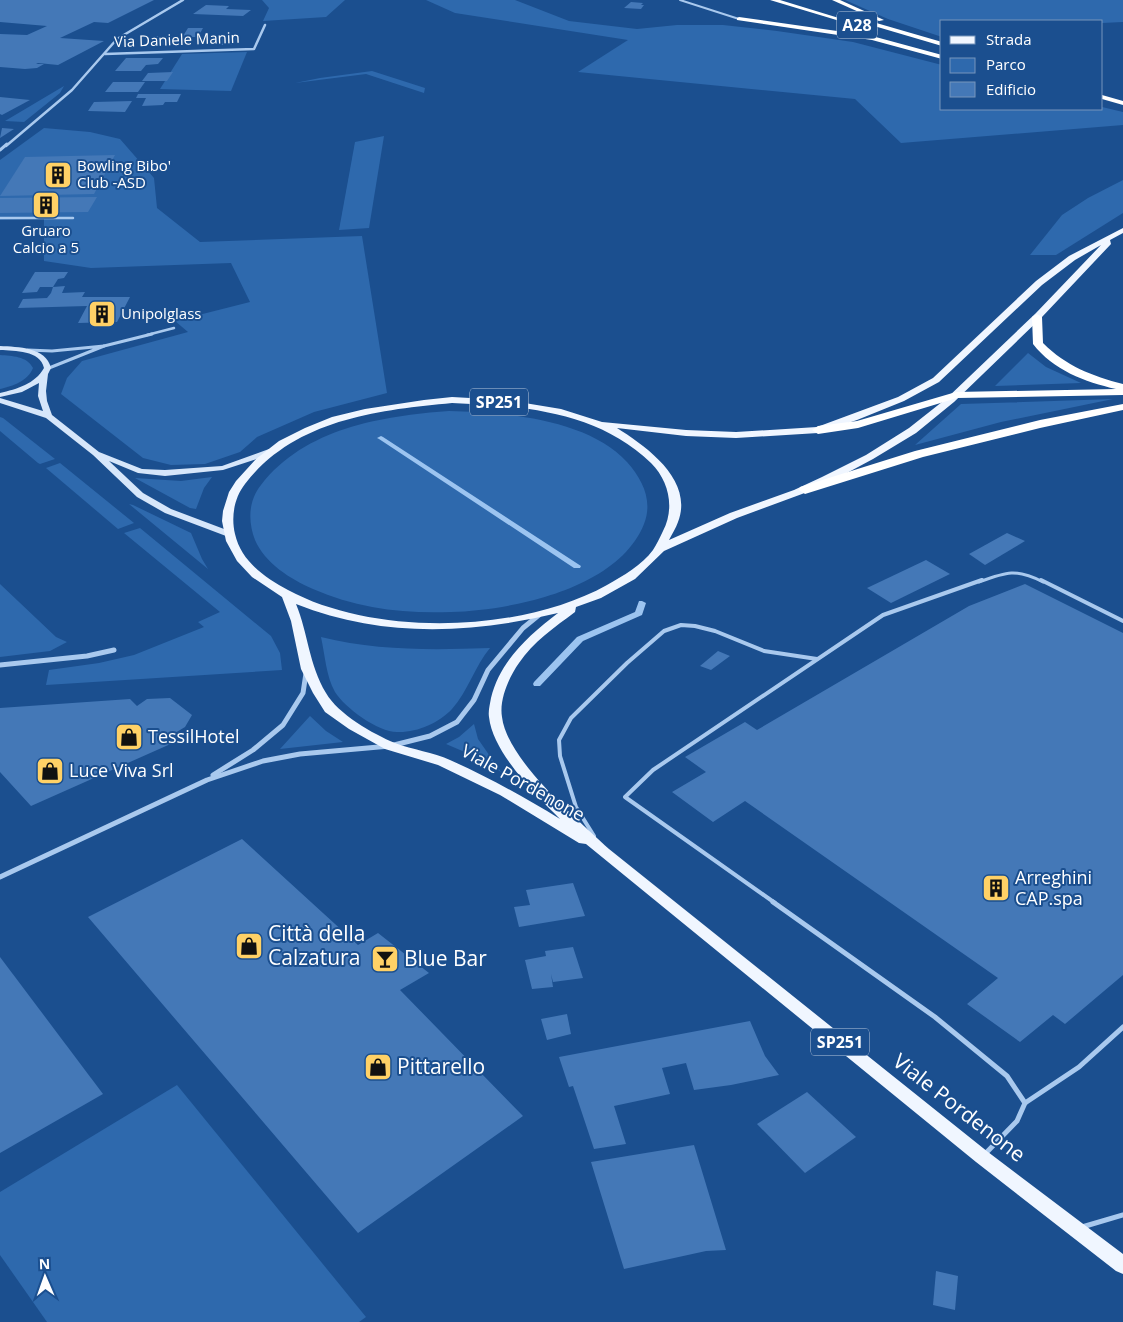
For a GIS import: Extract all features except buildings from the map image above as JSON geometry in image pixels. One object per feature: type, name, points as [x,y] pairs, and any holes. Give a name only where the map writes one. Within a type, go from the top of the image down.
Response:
[{"type":"highway","name":"A28","points":[[773,0],[940,49]]},
{"type":"highway","name":"A28","points":[[792,0],[940,41]]},
{"type":"highway","points":[[835,0],[875,18],[940,41]]},
{"type":"highway","points":[[739,19],[872,38],[940,56]]},
{"type":"highway","points":[[1103,89],[1123,95]]},
{"type":"highway","points":[[1103,97],[1123,103]]},
{"type":"highway","points":[[1037,317],[1038,344],[1052,359],[1074,372],[1106,384],[1123,387]]},
{"type":"highway","points":[[818,430],[858,424],[956,395],[1123,392]]},
{"type":"highway","points":[[805,490],[919,454],[1040,424],[1123,408]]},
{"type":"main road","points":[[595,422],[686,433],[736,435],[818,430],[854,418],[901,399],[936,380],[1039,283],[1072,258],[1123,230]]},
{"type":"main road","points":[[661,548],[746,510],[805,490],[880,451],[956,395],[966,383],[1083,271],[1111,238]]},
{"type":"main road","points":[[0,348],[26,350],[44,357],[48,362],[47,372],[41,386],[41,396],[49,416]]},
{"type":"main road","points":[[0,395],[29,386],[47,372]]},
{"type":"main road","points":[[0,400],[49,416]]},
{"type":"main road","name":"SP251","points":[[96,453],[140,471],[165,473],[223,468],[272,451],[317,427],[353,415],[401,404],[452,400],[503,402],[551,409],[595,422],[623,436],[646,452],[664,470],[673,491],[676,513],[669,535],[648,563],[630,577],[582,602],[539,615],[473,626],[404,626],[340,615],[287,595],[265,582],[248,567],[236,551],[229,534],[227,512],[235,490],[250,469],[272,451]]},
{"type":"main road","name":"SP251","points":[[49,416],[96,453],[140,495],[168,511],[229,534]]},
{"type":"main road","name":"Viale Pordenone","points":[[287,595],[297,621],[306,669],[330,709],[354,726],[390,746],[443,762],[505,792],[604,853]]},
{"type":"main road","name":"Viale Pordenone","points":[[582,602],[550,625],[525,647],[506,672],[498,692],[495,718],[507,749],[549,800],[604,853],[982,1157],[1123,1265]]},
{"type":"street","name":"Via Daniele Manin","points":[[0,150],[51,109],[83,79],[116,40],[126,32],[183,0]]},
{"type":"street","name":"Via Daniele Manin","points":[[105,54],[254,49],[265,25]]},
{"type":"street","name":"Viale Pordenone","points":[[390,746],[430,736],[457,722],[474,700],[488,670],[523,628],[539,615]]},
{"type":"street","points":[[0,665],[68,658],[114,650]]},
{"type":"street","points":[[207,780],[253,750],[283,725],[303,693],[306,669]]},
{"type":"street","points":[[0,878],[207,780],[263,761],[390,746]]},
{"type":"lane","points":[[680,0],[739,19]]},
{"type":"lane","points":[[0,218],[73,218]]},
{"type":"lane","points":[[26,350],[52,351],[104,346],[174,328]]},
{"type":"lane","points":[[47,372],[104,346]]},
{"type":"lane","points":[[1025,1103],[1007,1076],[935,1017],[625,797],[653,770],[883,615],[1003,573],[1026,573],[1123,620]]},
{"type":"lane","points":[[604,853],[576,807],[560,756],[559,740],[571,718],[627,663],[664,631],[681,625],[715,631],[764,651],[818,659]]},
{"type":"lane","points":[[982,1157],[1017,1121],[1025,1103],[1079,1067],[1123,1027]]},
{"type":"lane","points":[[1077,1228],[1123,1215]]},
{"type":"green space","points":[[262,0],[345,0],[326,17],[263,21],[269,8]]},
{"type":"green space","points":[[426,0],[515,0],[569,21],[637,29],[677,25],[723,25],[853,42],[940,64],[940,110],[1103,110],[1103,107],[1123,112],[1123,125],[901,143],[855,99],[578,72],[628,40],[455,13]]},
{"type":"green space","points":[[845,0],[1123,0],[1123,22],[1103,23],[1103,20],[940,20],[940,36],[888,19]]},
{"type":"green space","points":[[247,52],[231,91],[160,89],[182,54]]},
{"type":"green space","points":[[372,71],[425,88],[424,93],[366,74],[295,83],[320,78]]},
{"type":"green space","points":[[64,86],[60,93],[24,122],[5,121]]},
{"type":"green space","points":[[44,128],[90,132],[120,139],[154,178],[157,208],[200,242],[362,236],[387,393],[314,412],[257,437],[240,452],[205,464],[171,465],[143,458],[61,394],[67,378],[82,361],[188,332],[175,321],[250,302],[231,263],[91,268],[44,261],[44,219],[0,220],[0,160]]},
{"type":"green space","points":[[384,136],[369,228],[339,230],[355,142]]},
{"type":"green space","points":[[1123,180],[1123,213],[1056,255],[1030,255],[1062,215],[1088,198]]},
{"type":"green space","points":[[1028,353],[1046,367],[1081,383],[995,386]]},
{"type":"green space","points":[[0,355],[14,356],[27,361],[33,368],[31,373],[24,380],[0,389]]},
{"type":"green space","points":[[1113,399],[1001,422],[915,445],[961,404]]},
{"type":"green space","points":[[449,411],[494,413],[544,421],[568,427],[590,436],[610,448],[633,469],[642,483],[647,499],[647,515],[644,524],[631,546],[612,565],[588,580],[561,592],[504,607],[451,612],[398,611],[363,605],[329,596],[296,580],[279,569],[265,556],[255,540],[250,512],[257,491],[279,466],[300,450],[346,428],[398,417]]},
{"type":"green space","points":[[0,417],[55,459],[38,463],[0,431]]},
{"type":"green space","points":[[60,463],[134,523],[118,529],[46,468]]},
{"type":"green space","points":[[212,477],[204,488],[196,509],[190,508],[135,478],[181,481]]},
{"type":"green space","points":[[129,504],[191,533],[208,569]]},
{"type":"green space","points":[[140,528],[271,636],[280,653],[282,670],[46,685],[49,670],[99,663],[134,655],[204,627],[198,622],[220,612],[124,533]]},
{"type":"green space","points":[[0,584],[56,637],[67,642],[50,651],[0,657]]},
{"type":"green space","points":[[321,637],[342,642],[384,647],[426,649],[490,648],[458,702],[447,714],[434,723],[419,729],[397,732],[372,724],[354,712],[335,692],[326,665]]},
{"type":"green space","points":[[310,716],[326,731],[343,742],[280,749]]},
{"type":"green space","points":[[474,724],[478,739],[501,772],[481,759],[446,744],[459,737]]},
{"type":"green space","points":[[177,1085],[366,1317],[359,1322],[47,1322],[0,1255],[0,1192]]},
{"type":"waterway","points":[[381,438],[577,566]]},
{"type":"waterway","points":[[537,684],[580,639],[639,613],[642,603]]},
{"type":"place","name":"Bowling Bibo' Club -ASD","points":[[58,175]]},
{"type":"place","name":"Gruaro Calcio a 5","points":[[46,205]]},
{"type":"place","name":"Unipolglass","points":[[102,314]]},
{"type":"place","name":"TessilHotel","points":[[129,737]]},
{"type":"place","name":"Luce Viva Srl","points":[[50,771]]},
{"type":"place","name":"Arreghini CAP.spa","points":[[996,888]]},
{"type":"place","name":"Città della Calzatura","points":[[249,946]]},
{"type":"place","name":"Blue Bar","points":[[385,959]]},
{"type":"place","name":"Pittarello","points":[[378,1067]]}]
